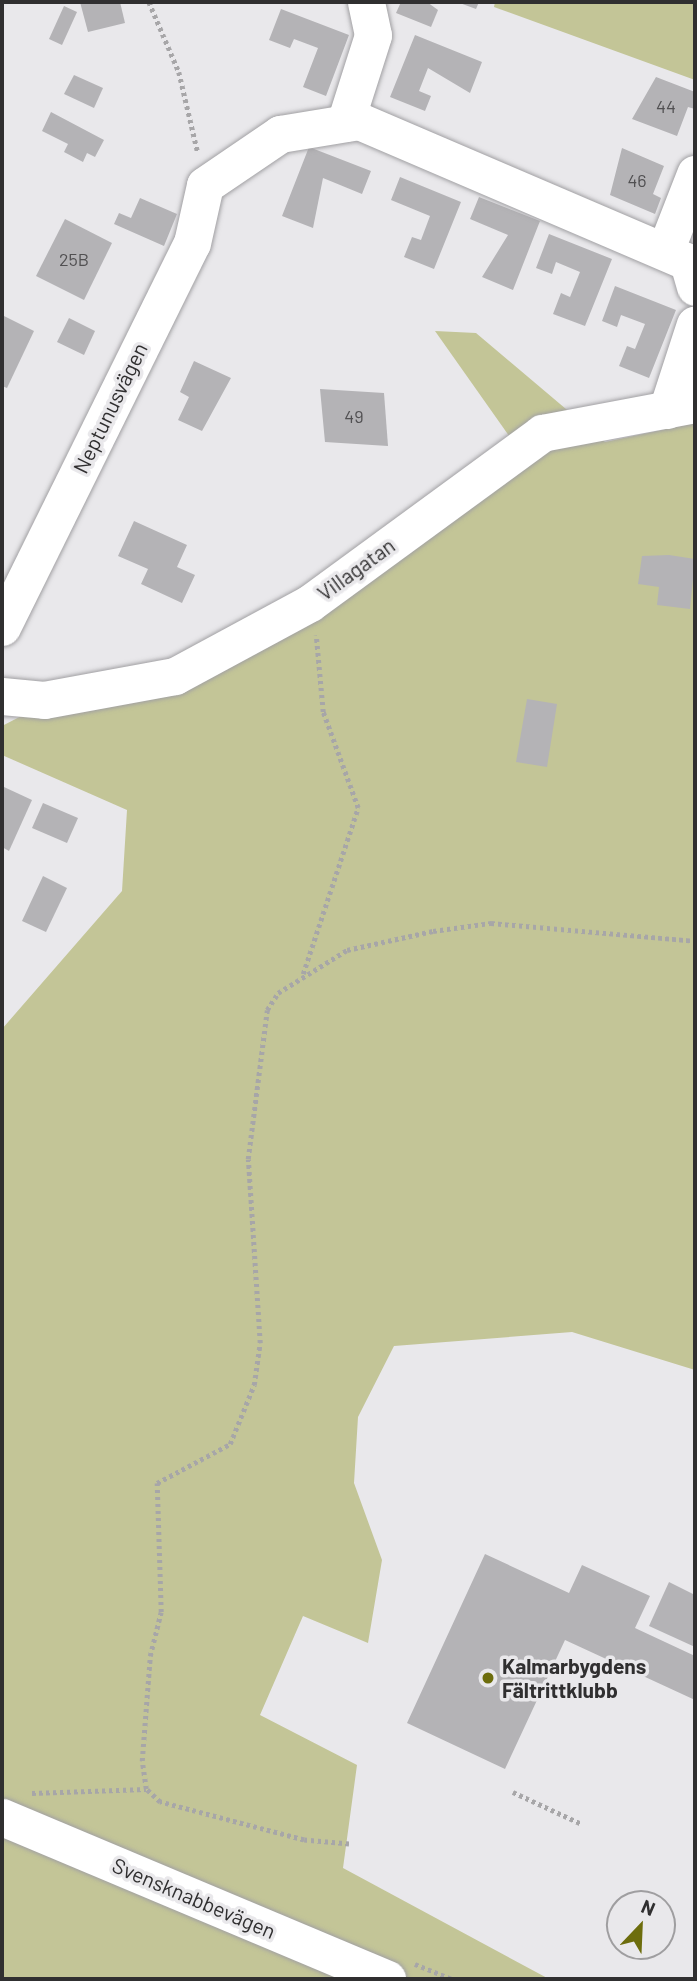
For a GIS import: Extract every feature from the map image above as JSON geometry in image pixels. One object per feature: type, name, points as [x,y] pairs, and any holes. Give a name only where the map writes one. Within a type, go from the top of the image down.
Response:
[{"type":"street","points":[[345,123],[373,35],[366,2]]},
{"type":"street","points":[[205,185],[280,134],[359,121],[688,262],[695,287]]},
{"type":"street","points":[[665,251],[695,174]]},
{"type":"street","name":"Neptunusvägen","points":[[2,627],[192,243],[205,185]]},
{"type":"street","points":[[681,407],[695,324]]},
{"type":"street","name":"Villagatan","points":[[2,696],[44,700],[175,676],[308,604],[542,433],[681,407]]},
{"type":"street","name":"Svensknabbevägen","points":[[13,1805],[387,1979]]},
{"type":"path","points":[[149,2],[179,72],[205,185]]},
{"type":"path","points":[[303,975],[358,807],[323,712],[323,664],[308,604]]},
{"type":"path","points":[[349,1844],[265,1831],[160,1802],[146,1789],[150,1656],[161,1612],[156,1483],[230,1444],[246,1413],[260,1343],[248,1158],[260,1030],[278,993],[303,975],[387,939],[491,923],[695,941]]},
{"type":"path","points":[[13,1805],[146,1789]]},
{"type":"path","points":[[513,1792],[582,1824]]},
{"type":"green space","points":[[495,2],[695,2],[695,80],[494,7]]},
{"type":"green space","points":[[435,331],[476,333],[605,442],[695,423],[695,1370],[572,1332],[394,1346],[358,1417],[354,1483],[382,1560],[368,1643],[303,1616],[260,1715],[357,1765],[343,1868],[549,1979],[2,1979],[2,1029],[122,891],[127,810],[2,755],[2,726],[33,710],[178,689],[526,460]]},
{"type":"building","points":[[80,2],[120,2],[125,23],[88,32]]},
{"type":"building","points":[[401,2],[427,2],[438,10],[431,27],[396,13]]},
{"type":"building","points":[[457,2],[479,2],[476,9]]},
{"type":"building","points":[[64,6],[77,12],[62,45],[49,39]]},
{"type":"building","points":[[281,9],[349,35],[326,96],[303,87],[318,48],[294,39],[290,48],[269,40]]},
{"type":"building","points":[[415,35],[482,62],[470,93],[428,68],[419,91],[431,96],[425,111],[390,97]]},
{"type":"building","points":[[74,75],[103,88],[94,108],[64,94]]},
{"type":"building","points":[[656,77],[695,92],[695,109],[688,107],[677,136],[632,119]]},
{"type":"building","points":[[51,112],[104,140],[95,157],[87,153],[83,162],[64,152],[68,144],[42,131]]},
{"type":"building","points":[[309,147],[371,171],[362,194],[323,178],[313,228],[282,216]]},
{"type":"building","points":[[622,148],[664,166],[653,194],[661,198],[655,214],[610,195]]},
{"type":"building","points":[[400,177],[461,202],[434,269],[404,257],[412,237],[421,240],[430,216],[391,200]]},
{"type":"building","points":[[479,197],[540,221],[513,290],[482,277],[508,235],[470,219]]},
{"type":"building","points":[[140,198],[177,214],[164,246],[114,224],[119,213],[131,218]]},
{"type":"building","points":[[65,219],[112,243],[84,300],[36,276]]},
{"type":"building","points":[[549,234],[612,259],[585,326],[553,314],[561,293],[570,297],[580,272],[556,262],[552,274],[536,268]]},
{"type":"building","points":[[615,286],[676,310],[649,378],[619,366],[627,346],[635,349],[645,324],[621,315],[617,327],[602,321]]},
{"type":"building","points":[[2,315],[34,331],[7,388],[2,386]]},
{"type":"building","points":[[69,318],[95,331],[84,355],[57,342]]},
{"type":"building","points":[[194,361],[231,378],[202,431],[178,420],[189,397],[180,392]]},
{"type":"building","points":[[320,389],[384,393],[388,446],[325,442]]},
{"type":"building","points":[[134,521],[187,545],[177,567],[195,575],[182,603],[141,584],[148,569],[118,556]]},
{"type":"building","points":[[669,555],[695,559],[690,609],[657,605],[659,587],[638,584],[642,556]]},
{"type":"building","points":[[527,699],[557,704],[547,767],[516,762]]},
{"type":"building","points":[[4,787],[32,800],[9,851],[2,847]]},
{"type":"building","points":[[43,803],[78,818],[67,843],[32,828]]},
{"type":"building","points":[[43,876],[67,888],[46,932],[22,921]]},
{"type":"building","name":"Kalmarbygdens Fältrittklubb","points":[[485,1554],[569,1593],[582,1565],[650,1596],[635,1628],[695,1656],[695,1700],[565,1640],[505,1769],[407,1723]]},
{"type":"building","points":[[669,1582],[695,1595],[695,1647],[649,1626]]},
{"type":"place","name":"Kalmarbygdens Fältrittklubb","points":[[488,1678]]}]
